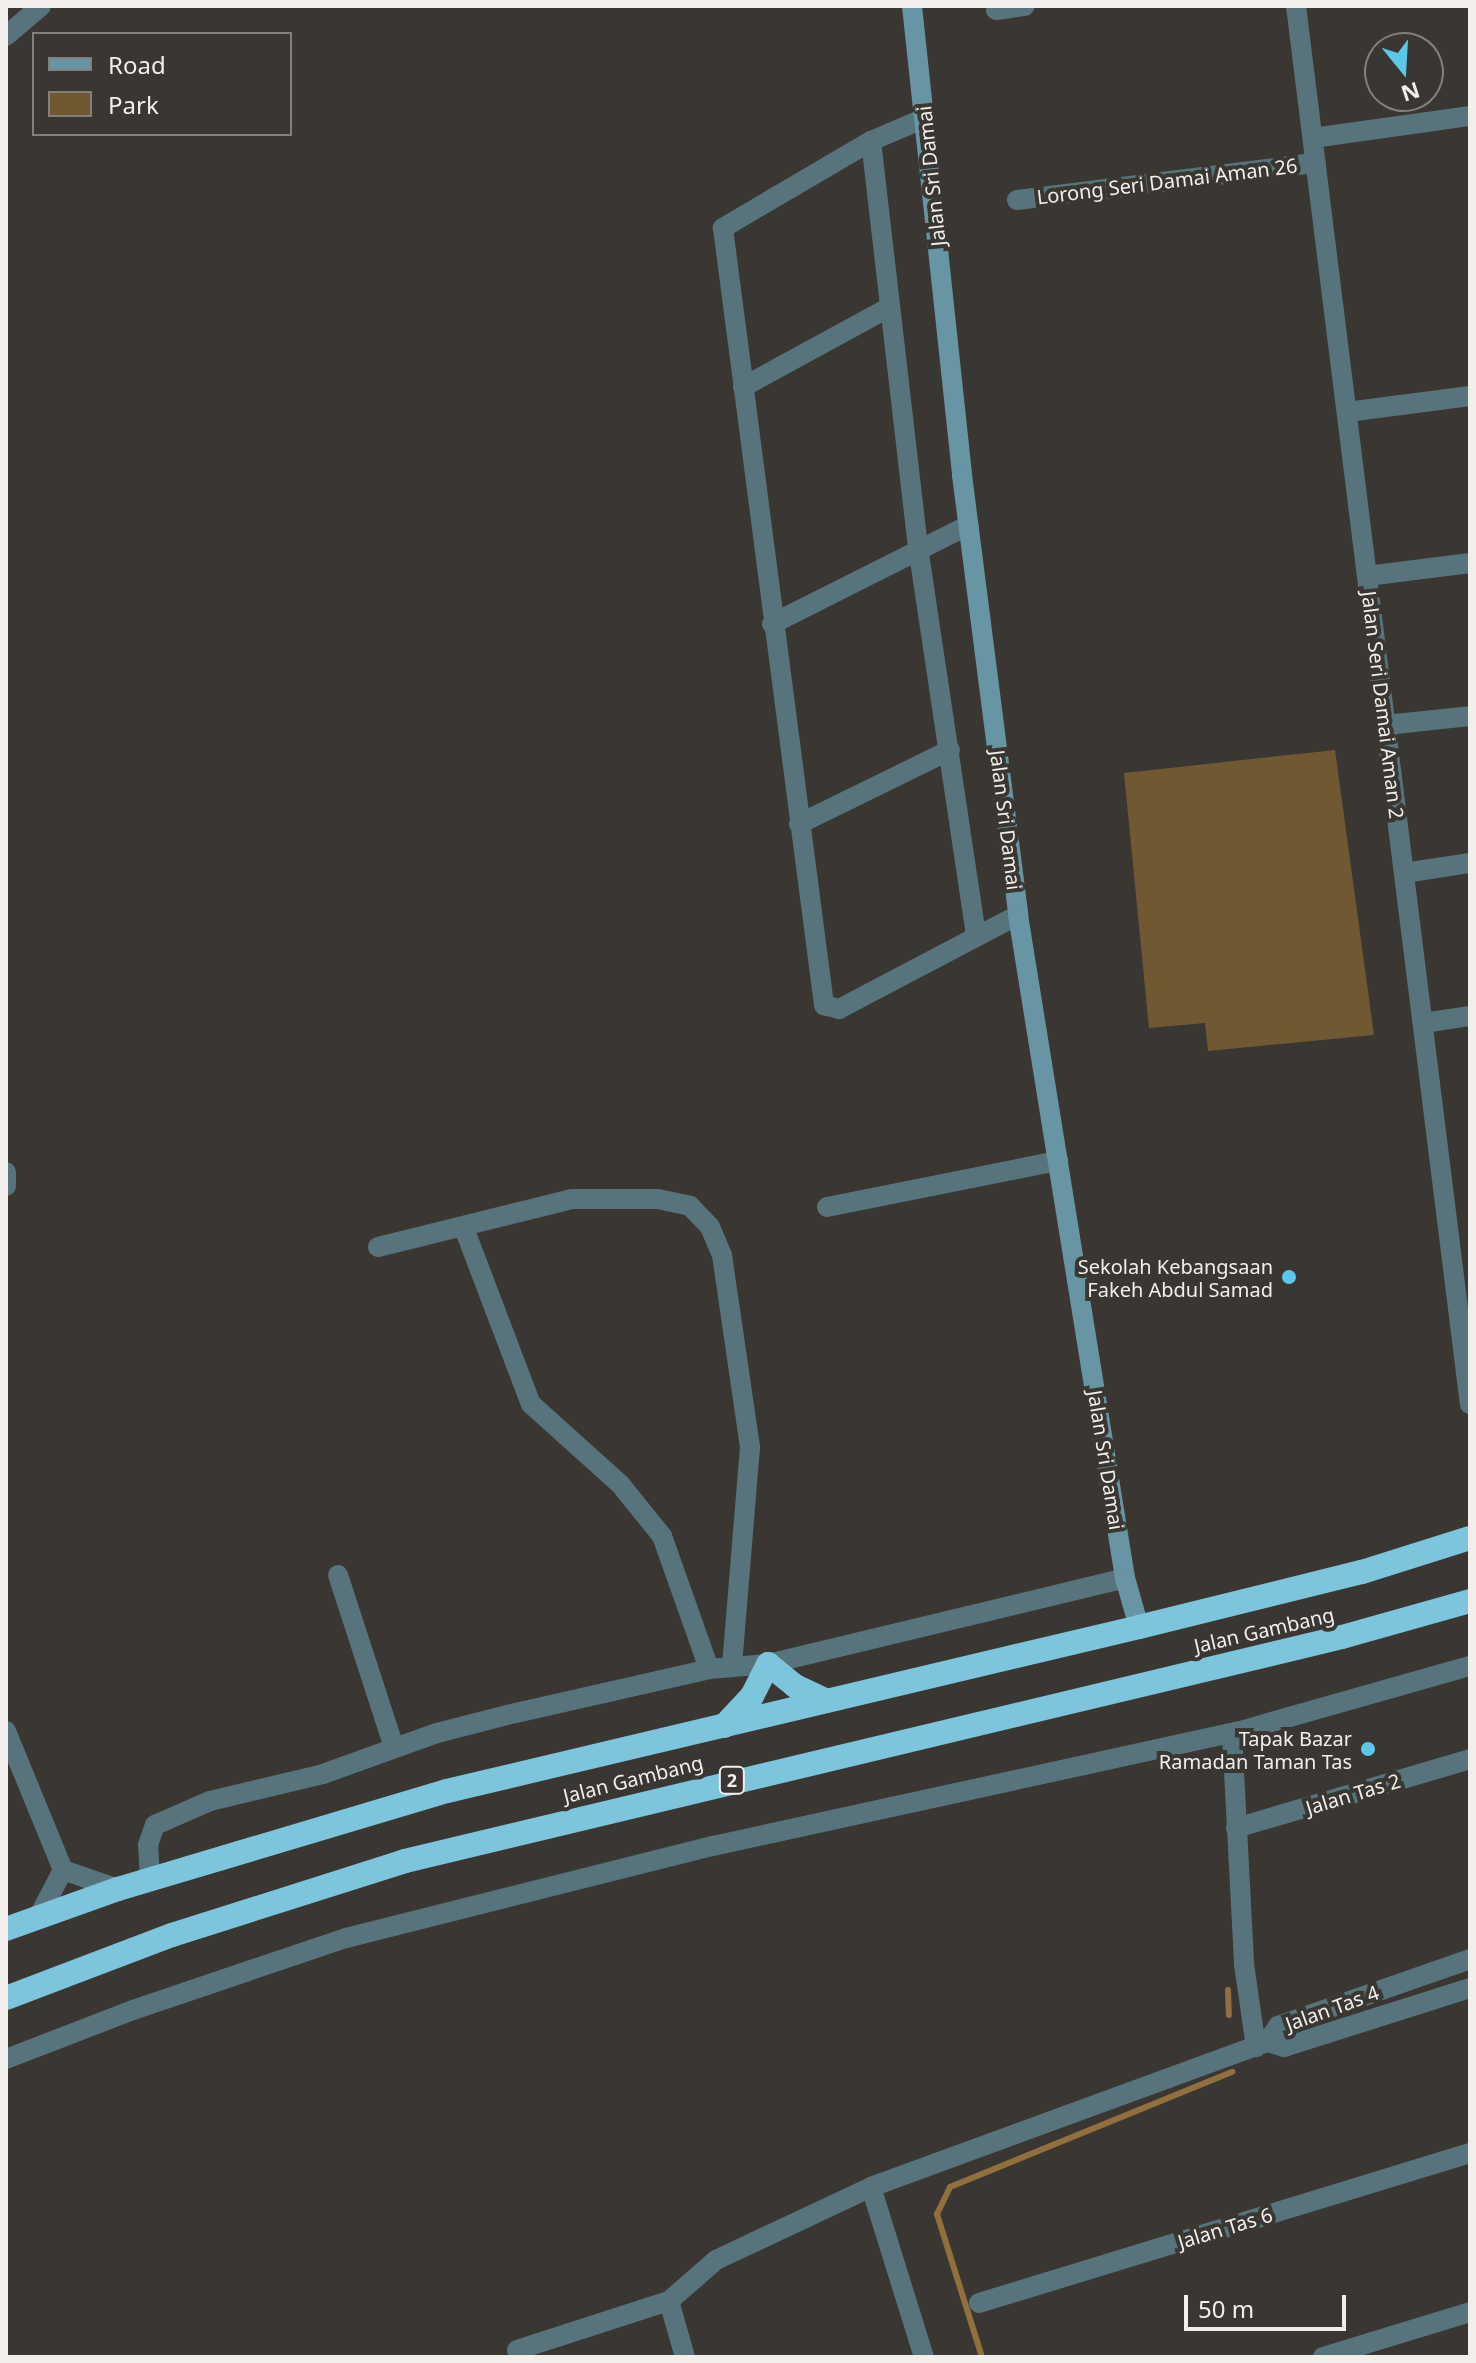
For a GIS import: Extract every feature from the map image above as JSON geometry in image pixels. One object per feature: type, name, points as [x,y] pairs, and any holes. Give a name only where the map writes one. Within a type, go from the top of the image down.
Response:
[{"type":"highway","name":"Jalan Gambang","points":[[6,1929],[118,1889],[447,1791],[722,1728],[1362,1572],[1470,1538]]},
{"type":"highway","name":"Jalan Gambang","points":[[6,1998],[172,1935],[405,1861],[1342,1637],[1470,1601]]},
{"type":"highway","points":[[722,1728],[752,1696],[768,1664],[795,1686],[827,1701]]},
{"type":"street","points":[[6,36],[41,6]]},
{"type":"street","name":"Jalan Sri Damai","points":[[912,6],[969,525],[1018,915],[1125,1578],[1139,1627]]},
{"type":"street","points":[[996,10],[1025,6]]},
{"type":"street","name":"Jalan Seri Damai Aman 2","points":[[1296,6],[1470,1404]]},
{"type":"street","points":[[1313,138],[1470,116]]},
{"type":"street","points":[[925,118],[871,141],[723,228],[772,624],[826,1008],[839,1009],[976,933],[1018,915]]},
{"type":"street","points":[[871,141],[918,547],[976,933]]},
{"type":"street","name":"Lorong Seri Damai Aman 26","points":[[1017,200],[1316,163]]},
{"type":"street","points":[[743,387],[888,308]]},
{"type":"street","points":[[1347,412],[1470,396]]},
{"type":"street","points":[[772,624],[918,547],[969,525]]},
{"type":"street","points":[[1367,576],[1470,563]]},
{"type":"street","points":[[1386,725],[1470,716]]},
{"type":"street","points":[[799,824],[950,750]]},
{"type":"street","points":[[1404,873],[1470,863]]},
{"type":"street","points":[[1423,1023],[1470,1016]]},
{"type":"street","points":[[827,1207],[1058,1161]]},
{"type":"street","points":[[6,1172],[6,1186]]},
{"type":"street","points":[[378,1247],[464,1228],[540,1205],[628,1196],[690,1206],[710,1227],[722,1255],[750,1447],[732,1667]]},
{"type":"street","points":[[464,1228],[531,1404],[627,1491],[662,1536],[709,1669]]},
{"type":"street","points":[[338,1575],[394,1747]]},
{"type":"street","points":[[150,1880],[149,1834],[165,1817],[323,1774],[394,1747],[507,1715],[709,1669],[768,1664],[1125,1578]]},
{"type":"street","points":[[6,2059],[133,2010],[346,1938],[713,1846],[1232,1733],[1470,1666]]},
{"type":"street","points":[[6,1731],[63,1870],[118,1889]]},
{"type":"street","points":[[517,2350],[669,2301],[725,2255],[871,2187],[1261,2044],[1244,1964],[1232,1733]]},
{"type":"street","name":"Jalan Tas 2","points":[[1236,1828],[1470,1759]]},
{"type":"street","points":[[39,1916],[63,1870]]},
{"type":"street","name":"Jalan Tas 4","points":[[1261,2044],[1278,2026],[1470,1959]]},
{"type":"street","name":"Jalan Tas 4","points":[[1261,2044],[1284,2047],[1470,1988]]},
{"type":"street","name":"Jalan Tas 6","points":[[979,2303],[1470,2153]]},
{"type":"street","points":[[871,2187],[924,2357]]},
{"type":"street","points":[[669,2301],[685,2357]]},
{"type":"street","points":[[1323,2357],[1470,2312]]},
{"type":"green space","points":[[1335,750],[1374,1035],[1208,1051],[1205,1023],[1149,1028],[1124,773]]},
{"type":"waterway","points":[[1228,1990],[1229,2015]]},
{"type":"waterway","points":[[982,2357],[937,2214],[950,2187],[1232,2072]]},
{"type":"place","name":"Sekolah Kebangsaan Fakeh Abdul Samad","points":[[1289,1277]]},
{"type":"place","name":"Tapak Bazar Ramadan Taman Tas","points":[[1368,1749]]}]
